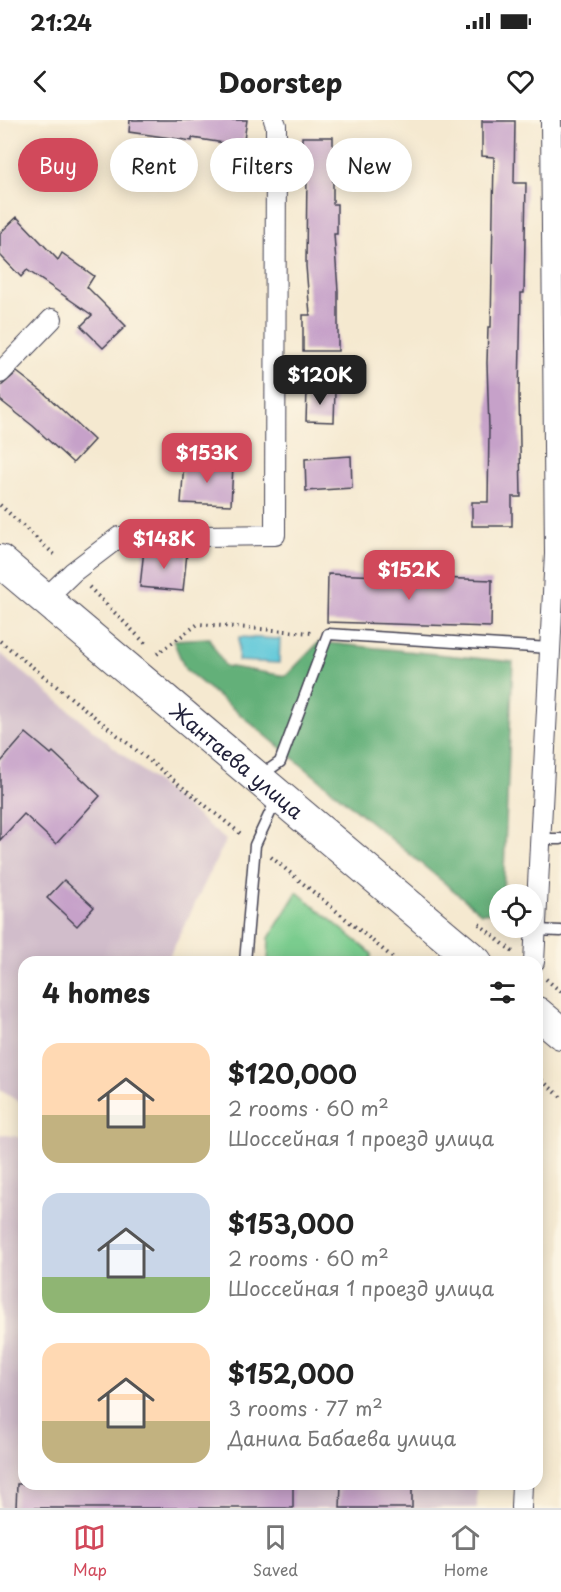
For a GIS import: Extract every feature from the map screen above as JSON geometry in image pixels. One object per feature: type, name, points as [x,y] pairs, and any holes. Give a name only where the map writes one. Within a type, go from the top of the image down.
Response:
[{"type":"main road","name":"Жантаева улица","points":[[0,561],[469,956]]},
{"type":"main road","points":[[543,1018],[561,1033]]},
{"type":"street","points":[[45,599],[73,572],[119,537],[275,535],[276,125],[274,120]]},
{"type":"street","points":[[538,884],[550,648],[558,555],[551,120]]},
{"type":"street","points":[[0,373],[52,319]]},
{"type":"street","points":[[534,956],[535,938]]},
{"type":"street","points":[[521,1508],[522,1490]]},
{"type":"lane","points":[[246,956],[255,845],[268,786],[280,762],[328,634],[550,648]]},
{"type":"lane","points":[[540,839],[561,839]]},
{"type":"lane","points":[[543,930],[561,931]]},
{"type":"path","points":[[0,506],[73,572],[165,662]]},
{"type":"path","points":[[157,654],[198,624],[328,634]]},
{"type":"path","points":[[0,641],[391,956]]},
{"type":"path","points":[[543,1081],[561,1097]]},
{"type":"shaded area","points":[[0,653],[226,840],[169,956],[18,956],[18,1101],[0,1090]]},
{"type":"shaded area","points":[[0,1134],[18,1137],[18,1490],[477,1490],[477,1508],[0,1508]]},
{"type":"green space","points":[[209,638],[225,666],[286,676],[319,642],[513,662],[503,884],[489,884],[489,913],[481,913],[185,669],[173,640]]},
{"type":"green space","points":[[297,892],[372,954],[371,956],[268,956],[269,938]]},
{"type":"water","points":[[239,637],[280,639],[279,663],[238,661]]},
{"type":"building","points":[[130,120],[247,120],[244,138],[210,138],[210,141],[129,132]]},
{"type":"building","points":[[482,121],[515,121],[514,183],[526,183],[519,394],[521,497],[512,497],[512,526],[472,526],[472,502],[488,502],[487,363],[488,327],[491,327],[494,157],[482,156]]},
{"type":"building","points":[[333,137],[326,138],[326,192],[333,192],[333,204],[337,204],[337,234],[334,234],[338,291],[338,351],[303,351],[303,315],[310,315],[306,266],[307,192],[314,192],[314,138],[302,138]]},
{"type":"building","points":[[17,217],[58,260],[62,253],[94,276],[87,287],[126,326],[103,348],[81,326],[92,315],[27,270],[21,277],[0,255],[0,233]]},
{"type":"building","points":[[17,372],[44,393],[94,440],[73,463],[33,426],[0,400],[0,387]]},
{"type":"building","points":[[307,390],[335,391],[334,422],[306,421]]},
{"type":"building","points":[[351,456],[352,488],[306,491],[305,459]]},
{"type":"building","points":[[184,462],[233,465],[231,505],[181,503]]},
{"type":"building","points":[[144,549],[187,553],[183,591],[140,587]]},
{"type":"building","points":[[328,574],[492,580],[491,627],[327,622]]},
{"type":"building","points":[[26,733],[51,754],[53,752],[100,796],[56,844],[24,814],[0,840],[0,763]]},
{"type":"building","points":[[64,880],[94,907],[77,926],[47,898]]},
{"type":"building","points":[[17,1484],[18,1490],[293,1490],[293,1508],[16,1508]]},
{"type":"building","points":[[341,1490],[412,1490],[412,1508],[340,1508]]}]
